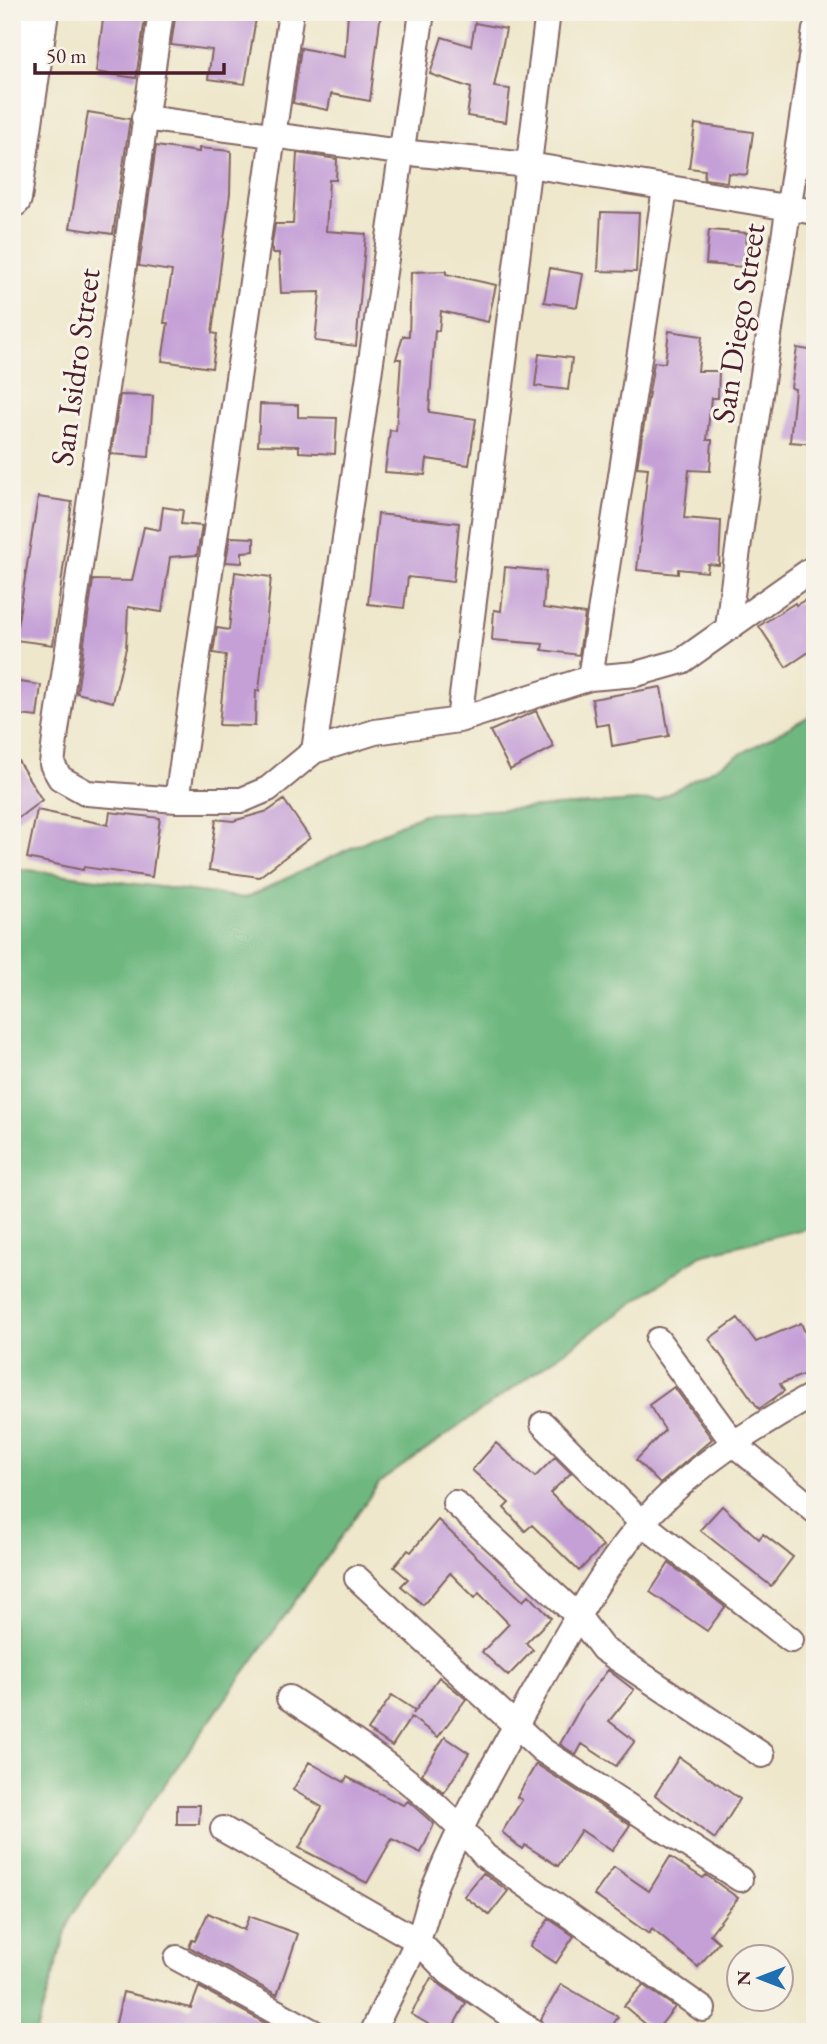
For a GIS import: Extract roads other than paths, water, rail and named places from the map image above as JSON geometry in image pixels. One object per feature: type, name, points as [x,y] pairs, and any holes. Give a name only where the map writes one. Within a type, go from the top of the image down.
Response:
[{"type":"main road","points":[[12,198],[39,12]]},
{"type":"street","name":"San Isidro Street","points":[[162,12],[144,118],[52,764],[60,778],[73,788],[87,793],[177,800],[242,800],[268,789],[314,751]]},
{"type":"street","points":[[177,800],[290,12]]},
{"type":"street","points":[[422,12],[314,751],[375,732],[459,720],[590,678],[660,670],[682,661],[815,567]]},
{"type":"street","points":[[459,720],[548,12]]},
{"type":"street","name":"San Diego Street","points":[[728,628],[758,400],[791,206],[815,30]]},
{"type":"street","points":[[144,118],[400,152],[529,165],[815,212]]},
{"type":"street","points":[[590,678],[665,189]]},
{"type":"street","points":[[658,1340],[736,1445],[815,1511]]},
{"type":"street","points":[[373,2032],[418,1941],[434,1888],[462,1828],[578,1616],[642,1523],[696,1472],[815,1394]]},
{"type":"street","points":[[543,1424],[642,1523],[791,1640]]},
{"type":"street","points":[[455,1503],[578,1616],[603,1649],[762,1755]]},
{"type":"street","points":[[358,1578],[542,1750],[740,1879]]},
{"type":"street","points":[[289,1698],[374,1753],[462,1828],[485,1856],[703,2009]]},
{"type":"street","points":[[223,1829],[418,1941],[449,1973],[534,2032]]},
{"type":"street","points":[[177,1958],[313,2032]]}]
